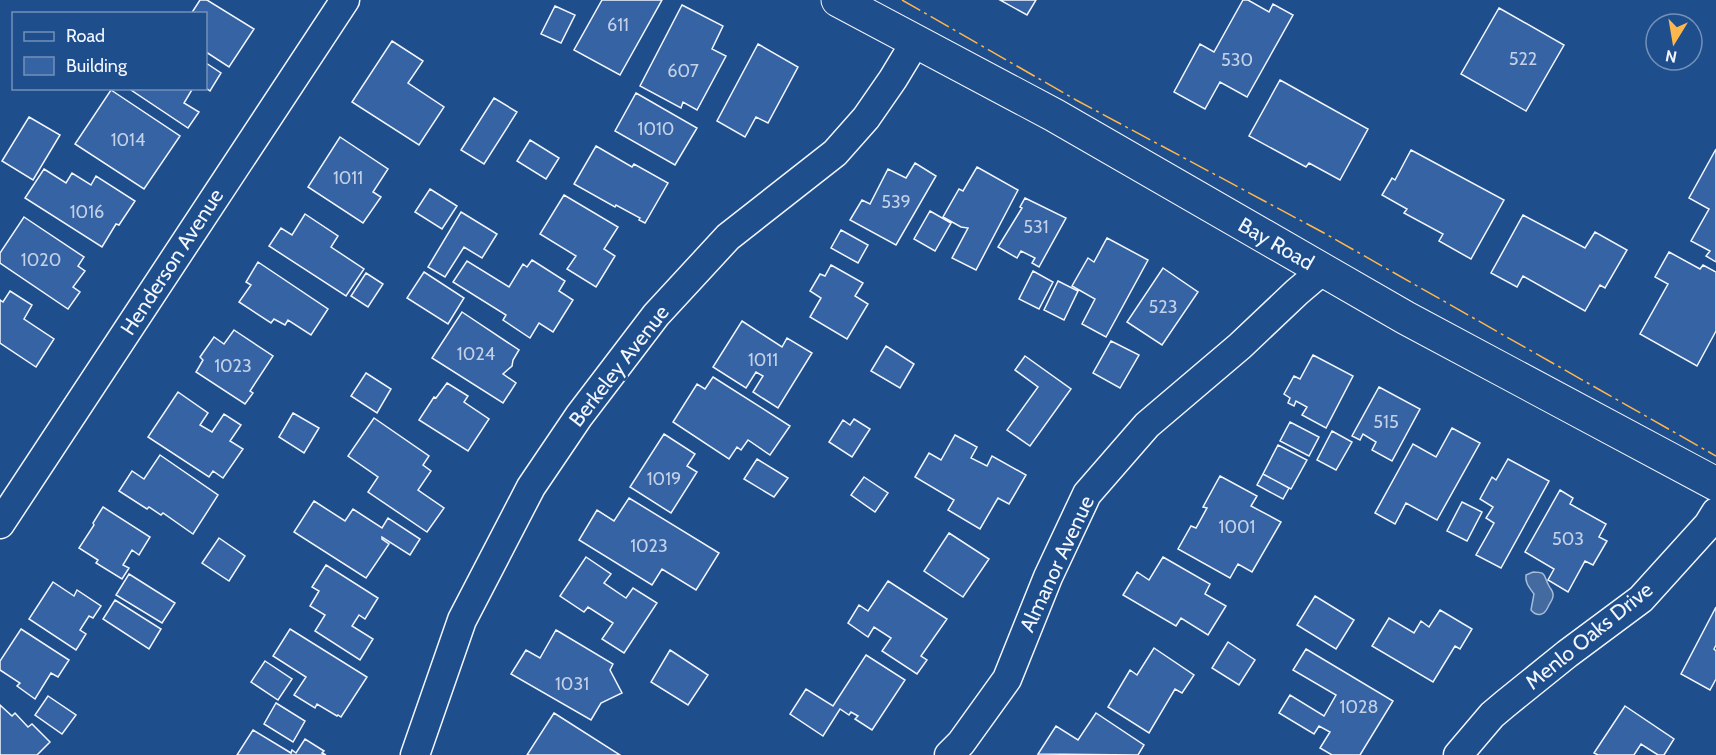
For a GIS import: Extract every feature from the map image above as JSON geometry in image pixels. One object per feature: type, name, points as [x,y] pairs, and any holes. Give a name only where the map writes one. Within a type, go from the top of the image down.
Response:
[{"type":"street","name":"Henderson Avenue","points":[[0,524],[345,0]]},
{"type":"street","name":"Bay Road","points":[[838,0],[1054,115],[1407,318],[1716,484]]},
{"type":"street","name":"Berkeley Avenue","points":[[415,755],[462,620],[531,487],[579,416],[656,315],[728,237],[835,153],[866,118],[916,41]]},
{"type":"street","name":"Almanor Avenue","points":[[949,755],[961,743],[1007,679],[1048,577],[1087,494],[1147,425],[1240,346],[1323,270]]},
{"type":"street","name":"Menlo Oaks Drive","points":[[1458,755],[1499,710],[1567,654],[1641,599],[1708,525],[1716,512]]},
{"type":"water","points":[[1533,572],[1544,575],[1553,594],[1546,610],[1540,614],[1531,610],[1534,594],[1527,583],[1526,575]]},
{"type":"building","points":[[200,0],[207,0],[254,29],[229,67],[207,53],[207,12],[192,12]]},
{"type":"building","points":[[602,0],[662,0],[620,75],[574,50]]},
{"type":"building","points":[[1000,0],[1036,0],[1027,15]]},
{"type":"building","points":[[1243,0],[1248,0],[1269,12],[1273,4],[1293,15],[1247,97],[1220,82],[1205,109],[1174,92],[1200,44],[1214,52]]},
{"type":"building","points":[[682,5],[723,26],[712,49],[726,56],[697,110],[683,102],[681,108],[640,86]]},
{"type":"building","points":[[555,6],[575,15],[561,43],[541,34]]},
{"type":"building","points":[[1499,8],[1564,45],[1526,111],[1461,74]]},
{"type":"building","points":[[392,41],[423,61],[408,83],[444,107],[419,145],[352,102]]},
{"type":"building","points":[[758,44],[798,67],[768,123],[756,117],[745,137],[717,121]]},
{"type":"building","points":[[207,64],[221,73],[210,91],[207,89]]},
{"type":"building","points":[[1280,80],[1368,129],[1340,180],[1309,163],[1306,167],[1249,136]]},
{"type":"building","points":[[111,90],[180,136],[144,189],[75,144]]},
{"type":"building","points":[[131,90],[192,90],[184,103],[199,112],[188,128]]},
{"type":"building","points":[[636,93],[697,128],[675,165],[615,131]]},
{"type":"building","points":[[494,98],[517,112],[484,164],[461,150]]},
{"type":"building","points":[[29,117],[60,135],[33,180],[2,161]]},
{"type":"building","points":[[340,137],[388,169],[373,192],[381,197],[363,223],[308,187]]},
{"type":"building","points":[[530,140],[559,158],[546,179],[517,161]]},
{"type":"building","points":[[596,146],[632,167],[634,164],[668,183],[645,223],[639,220],[640,218],[574,184]]},
{"type":"building","points":[[1716,149],[1716,262],[1706,256],[1710,251],[1691,241],[1709,209],[1689,198]]},
{"type":"building","points":[[1411,150],[1504,200],[1471,259],[1439,241],[1443,234],[1404,213],[1407,209],[1382,195],[1392,178],[1395,180]]},
{"type":"building","points":[[915,163],[936,176],[896,245],[850,220],[862,200],[870,204],[888,169],[906,178]]},
{"type":"building","points":[[977,167],[1018,190],[976,270],[952,258],[968,228],[961,227],[943,217],[959,189],[963,191]]},
{"type":"building","points":[[44,169],[66,183],[72,173],[91,185],[96,176],[135,201],[119,225],[116,224],[102,247],[25,198]]},
{"type":"building","points":[[430,189],[457,206],[442,229],[415,212]]},
{"type":"building","points":[[564,195],[618,227],[604,249],[615,256],[596,287],[567,269],[576,256],[540,234]]},
{"type":"building","points":[[1025,198],[1066,218],[1039,267],[1032,263],[1035,258],[1021,251],[1017,258],[998,247],[1022,208],[1020,207]]},
{"type":"building","points":[[930,211],[951,223],[935,251],[914,239]]},
{"type":"building","points":[[461,212],[497,234],[482,258],[464,247],[445,277],[428,267]]},
{"type":"building","points":[[305,214],[338,236],[331,247],[364,269],[346,296],[269,246],[281,228],[292,235]]},
{"type":"building","points":[[1523,215],[1585,248],[1595,232],[1627,250],[1605,288],[1600,285],[1585,311],[1523,276],[1517,287],[1491,273]]},
{"type":"building","points":[[24,217],[84,257],[78,266],[85,271],[73,287],[80,292],[68,309],[0,263],[0,253]]},
{"type":"building","points":[[841,230],[868,245],[858,263],[831,248]]},
{"type":"building","points":[[1107,238],[1148,260],[1106,337],[1082,324],[1095,299],[1072,286],[1088,258],[1094,262]]},
{"type":"building","points":[[1669,252],[1700,269],[1703,265],[1716,272],[1716,331],[1697,366],[1640,334],[1668,284],[1655,277]]},
{"type":"building","points":[[532,260],[565,281],[559,291],[573,300],[553,332],[539,323],[530,338],[503,320],[506,315],[453,282],[467,261],[509,287],[523,264],[527,267]]},
{"type":"building","points":[[258,262],[328,309],[311,335],[288,320],[285,325],[274,319],[271,323],[239,302],[251,285],[246,282]]},
{"type":"building","points":[[831,265],[863,283],[855,296],[868,304],[847,339],[810,317],[821,298],[810,291],[820,274],[825,276]]},
{"type":"building","points":[[1163,268],[1198,292],[1162,345],[1127,322]]},
{"type":"building","points":[[1033,271],[1053,282],[1039,309],[1019,299]]},
{"type":"building","points":[[424,272],[464,298],[448,324],[407,298]]},
{"type":"building","points":[[366,273],[383,284],[368,307],[351,296]]},
{"type":"building","points":[[1058,281],[1078,291],[1064,320],[1044,310]]},
{"type":"building","points":[[10,291],[32,305],[24,319],[54,339],[36,367],[0,343],[0,300],[3,302]]},
{"type":"building","points":[[462,312],[519,350],[512,366],[503,374],[516,383],[503,403],[432,358]]},
{"type":"building","points":[[742,321],[782,347],[787,338],[812,353],[778,408],[753,392],[763,376],[756,372],[746,388],[713,367]]},
{"type":"building","points":[[234,330],[273,356],[250,391],[253,393],[245,404],[196,372],[203,360],[200,357],[214,337],[224,344]]},
{"type":"building","points":[[1111,341],[1139,355],[1120,388],[1093,373]]},
{"type":"building","points":[[886,346],[914,364],[900,388],[871,371]]},
{"type":"building","points":[[1313,355],[1353,376],[1326,428],[1302,415],[1307,407],[1296,401],[1294,406],[1288,403],[1290,398],[1284,394],[1294,376],[1300,379]]},
{"type":"building","points":[[1025,356],[1071,389],[1030,446],[1007,430],[1038,387],[1015,370]]},
{"type":"building","points":[[366,373],[391,389],[377,413],[351,396]]},
{"type":"building","points":[[713,377],[790,426],[770,455],[748,440],[741,450],[737,447],[729,459],[673,422],[697,384],[705,389]]},
{"type":"building","points":[[447,383],[468,396],[464,402],[489,419],[468,451],[419,420],[434,397],[436,398]]},
{"type":"building","points":[[1379,387],[1420,409],[1392,461],[1372,450],[1376,442],[1363,434],[1360,440],[1352,436]]},
{"type":"building","points":[[178,392],[208,413],[200,425],[212,432],[224,414],[241,425],[230,441],[243,449],[223,478],[213,471],[209,477],[148,437]]},
{"type":"building","points":[[293,413],[319,428],[304,453],[279,437]]},
{"type":"building","points":[[374,418],[429,456],[423,465],[431,471],[418,490],[444,508],[427,532],[368,492],[378,477],[348,456]]},
{"type":"building","points":[[854,419],[870,429],[852,457],[829,442],[843,420],[850,425]]},
{"type":"building","points":[[1290,422],[1319,437],[1309,456],[1280,441]]},
{"type":"building","points":[[1452,428],[1480,443],[1437,520],[1406,503],[1395,524],[1375,513],[1413,444],[1436,457]]},
{"type":"building","points":[[1332,431],[1352,442],[1336,470],[1317,460]]},
{"type":"building","points":[[664,434],[695,454],[687,466],[697,472],[671,513],[630,487]]},
{"type":"building","points":[[955,435],[977,447],[971,458],[987,466],[992,456],[1026,475],[1009,504],[998,498],[980,529],[948,510],[954,500],[915,477],[929,453],[941,460]]},
{"type":"building","points":[[1278,445],[1307,460],[1291,489],[1263,474]]},
{"type":"building","points":[[160,455],[218,495],[193,534],[163,513],[161,515],[149,507],[147,509],[119,491],[132,471],[144,479]]},
{"type":"building","points":[[757,459],[788,478],[774,497],[744,479]]},
{"type":"building","points":[[1508,459],[1549,481],[1501,568],[1476,555],[1494,523],[1486,518],[1493,507],[1480,499],[1492,477],[1496,480]]},
{"type":"building","points":[[1263,474],[1289,488],[1283,499],[1257,485]]},
{"type":"building","points":[[1220,476],[1257,496],[1251,506],[1281,522],[1252,572],[1238,564],[1230,578],[1178,549],[1191,526],[1196,528],[1207,508],[1203,507]]},
{"type":"building","points":[[864,477],[888,493],[875,512],[851,495]]},
{"type":"building","points":[[1560,490],[1573,498],[1570,504],[1606,524],[1599,537],[1607,541],[1593,565],[1585,561],[1568,592],[1548,580],[1554,569],[1525,552]]},
{"type":"building","points":[[629,498],[719,553],[696,590],[662,569],[652,585],[579,540],[597,510],[614,521]]},
{"type":"building","points":[[314,501],[345,521],[353,509],[382,528],[388,518],[420,539],[410,555],[382,537],[389,544],[366,578],[294,532]]},
{"type":"building","points":[[1462,502],[1482,512],[1467,541],[1447,531]]},
{"type":"building","points":[[103,507],[150,537],[139,555],[132,550],[123,565],[129,568],[122,579],[96,563],[98,560],[79,548]]},
{"type":"building","points":[[949,533],[989,559],[963,597],[924,571]]},
{"type":"building","points":[[219,538],[245,556],[229,581],[202,563]]},
{"type":"building","points":[[586,557],[611,574],[604,583],[626,598],[633,588],[657,603],[624,653],[602,639],[613,623],[588,607],[584,612],[560,596]]},
{"type":"building","points":[[1163,557],[1210,584],[1205,594],[1226,606],[1208,635],[1181,618],[1176,626],[1123,595],[1137,572],[1149,580]]},
{"type":"building","points":[[326,565],[378,598],[365,619],[359,615],[352,626],[373,639],[360,660],[315,631],[325,615],[310,606],[319,591],[312,587]]},
{"type":"building","points":[[129,574],[175,603],[162,623],[116,595]]},
{"type":"building","points":[[888,581],[947,619],[921,656],[927,660],[917,674],[882,651],[891,638],[874,627],[868,637],[848,623],[859,605],[868,611]]},
{"type":"building","points":[[53,582],[74,596],[77,590],[101,606],[93,618],[89,616],[80,630],[86,634],[76,650],[29,619]]},
{"type":"building","points":[[1315,596],[1354,620],[1336,649],[1297,625]]},
{"type":"building","points":[[115,600],[161,629],[149,649],[103,619]]},
{"type":"building","points":[[1716,607],[1716,645],[1714,649],[1716,651],[1716,679],[1710,690],[1681,674]]},
{"type":"building","points":[[1440,610],[1472,629],[1460,649],[1455,646],[1433,682],[1372,646],[1389,618],[1414,633],[1421,621],[1429,627]]},
{"type":"building","points":[[21,629],[69,660],[58,677],[51,673],[35,699],[17,686],[20,683],[0,670],[0,661]]},
{"type":"building","points":[[290,629],[367,677],[341,717],[317,704],[315,708],[294,695],[306,677],[273,656]]},
{"type":"building","points":[[556,630],[613,664],[610,670],[622,693],[601,703],[591,720],[511,674],[526,650],[540,658]]},
{"type":"building","points":[[1228,642],[1255,660],[1239,685],[1212,668]]},
{"type":"building","points":[[1154,648],[1194,675],[1182,693],[1175,689],[1149,733],[1108,707],[1130,670],[1137,675]]},
{"type":"building","points":[[1306,649],[1393,701],[1360,755],[1332,755],[1320,748],[1330,732],[1319,726],[1314,734],[1279,713],[1290,695],[1324,716],[1336,695],[1293,670]]},
{"type":"building","points":[[670,650],[708,675],[688,705],[651,682]]},
{"type":"building","points":[[866,655],[905,680],[872,730],[855,719],[858,716],[851,712],[849,715],[840,709],[823,736],[790,714],[806,689],[833,706]]},
{"type":"building","points":[[265,661],[292,679],[278,700],[251,682]]},
{"type":"building","points":[[48,696],[76,715],[62,734],[35,715]]},
{"type":"building","points":[[276,703],[305,721],[293,742],[264,724]]},
{"type":"building","points":[[0,705],[12,716],[15,713],[28,727],[32,724],[50,742],[37,755],[0,755]]},
{"type":"building","points":[[1625,706],[1674,739],[1664,755],[1658,755],[1641,744],[1634,755],[1594,753]]},
{"type":"building","points":[[554,713],[620,755],[527,755]]},
{"type":"building","points":[[1096,713],[1144,745],[1138,755],[1038,754],[1056,726],[1078,740]]},
{"type":"building","points":[[253,730],[291,753],[292,750],[296,753],[305,739],[324,751],[322,753],[326,755],[237,755]]},
{"type":"power","points":[[902,0],[1076,100],[1324,233],[1716,456]]}]
